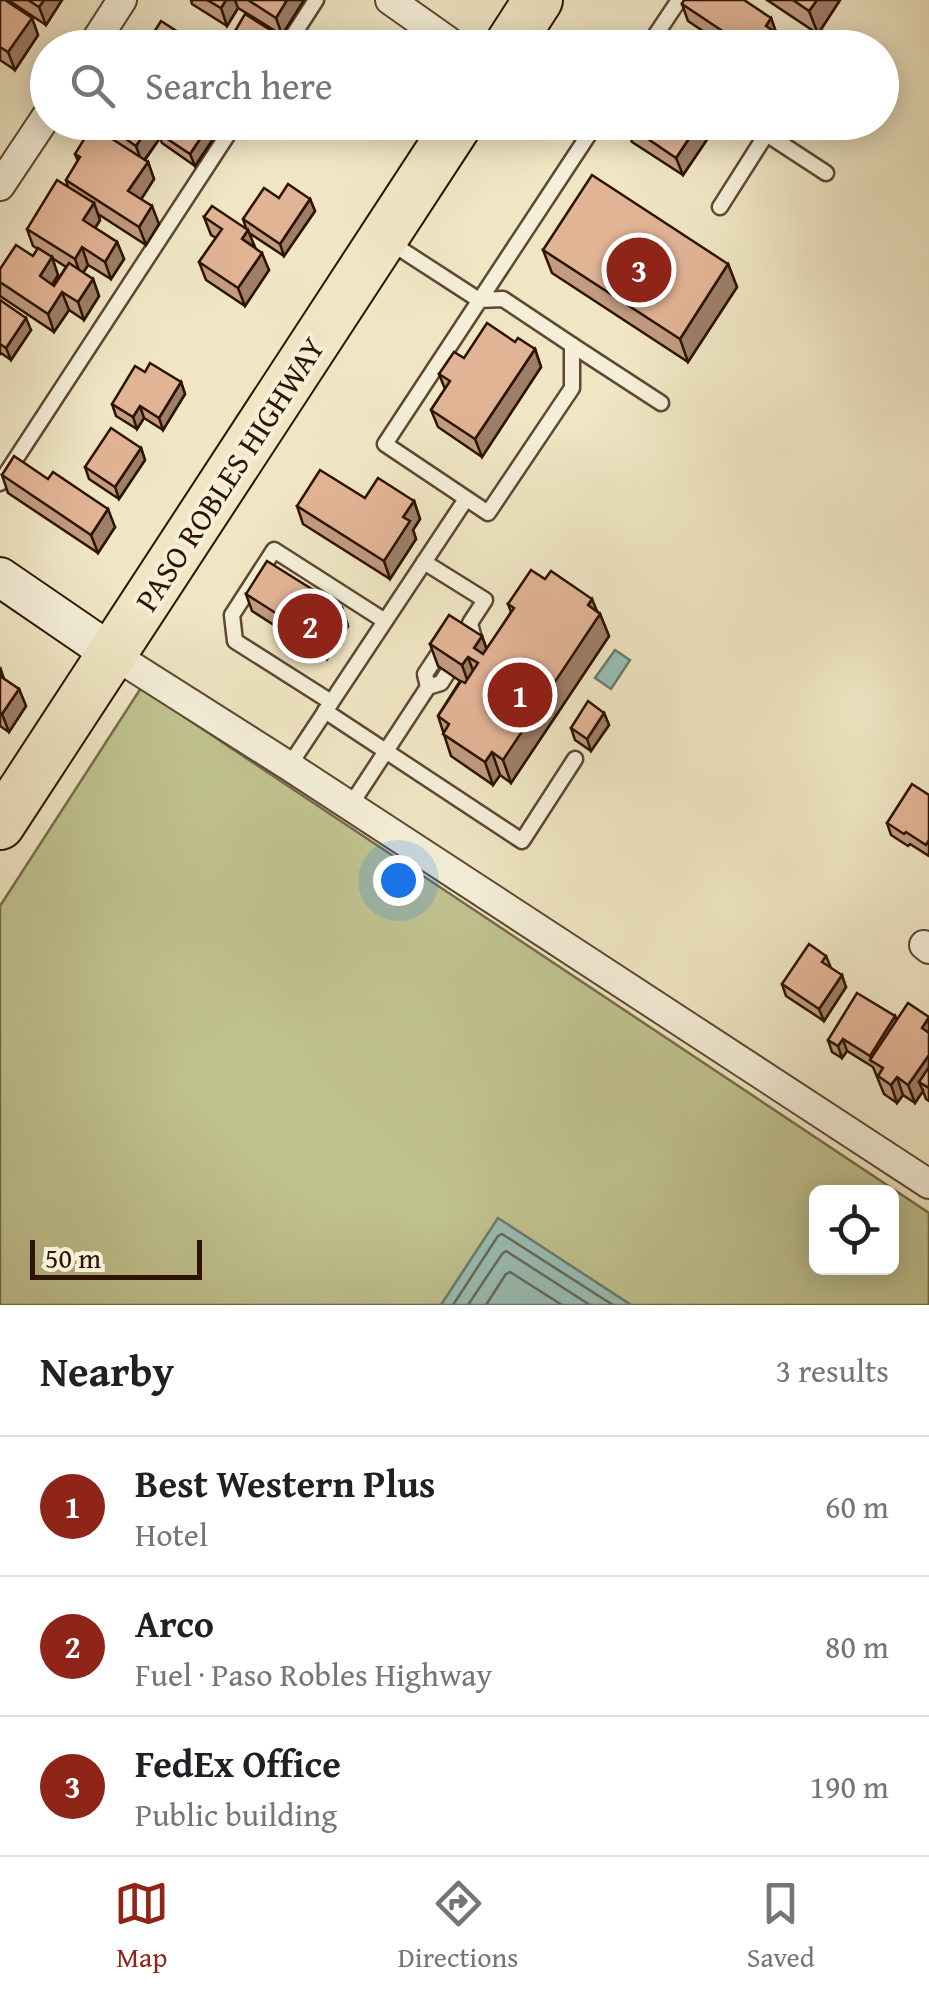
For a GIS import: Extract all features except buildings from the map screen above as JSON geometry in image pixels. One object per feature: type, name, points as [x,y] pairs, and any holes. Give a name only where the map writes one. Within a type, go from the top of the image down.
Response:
[{"type":"highway","points":[[519,30],[538,0]]},
{"type":"highway","name":"PASO ROBLES HIGHWAY","points":[[0,824],[448,140]]},
{"type":"main road","points":[[0,578],[112,653]]},
{"type":"street","points":[[103,30],[122,0]]},
{"type":"street","points":[[390,0],[432,30]]},
{"type":"street","points":[[0,186],[31,140]]},
{"type":"street","points":[[112,653],[929,1184]]},
{"type":"lane","points":[[297,30],[316,0]]},
{"type":"lane","points":[[659,30],[679,0]]},
{"type":"lane","points":[[0,483],[224,140]]},
{"type":"lane","points":[[572,345],[572,388],[488,513],[385,444],[585,140]]},
{"type":"lane","points":[[720,207],[764,140]]},
{"type":"lane","points":[[785,140],[826,173]]},
{"type":"lane","points":[[385,238],[480,300],[503,299],[661,404]]},
{"type":"lane","points":[[289,766],[466,499]]},
{"type":"lane","points":[[385,621],[274,550],[232,615],[235,640],[386,751],[522,841],[575,760]]},
{"type":"lane","points":[[424,562],[485,600],[470,623],[472,635],[467,644]]},
{"type":"lane","points":[[428,687],[425,674],[457,625],[470,623]]},
{"type":"lane","points":[[350,806],[428,687],[441,683],[448,672]]},
{"type":"green space","points":[[141,688],[887,1185],[809,1185],[809,1275],[899,1275],[899,1193],[929,1213],[929,1305],[631,1305],[498,1219],[441,1305],[0,1305],[0,906]]},
{"type":"water","points":[[615,650],[630,660],[611,689],[595,678]]},
{"type":"water","points":[[498,1218],[631,1305],[441,1305]]},
{"type":"place","name":"FedEx Office","points":[[639,270]]},
{"type":"place","name":"Arco","points":[[310,626]]},
{"type":"place","name":"Best Western Plus","points":[[520,695]]}]
